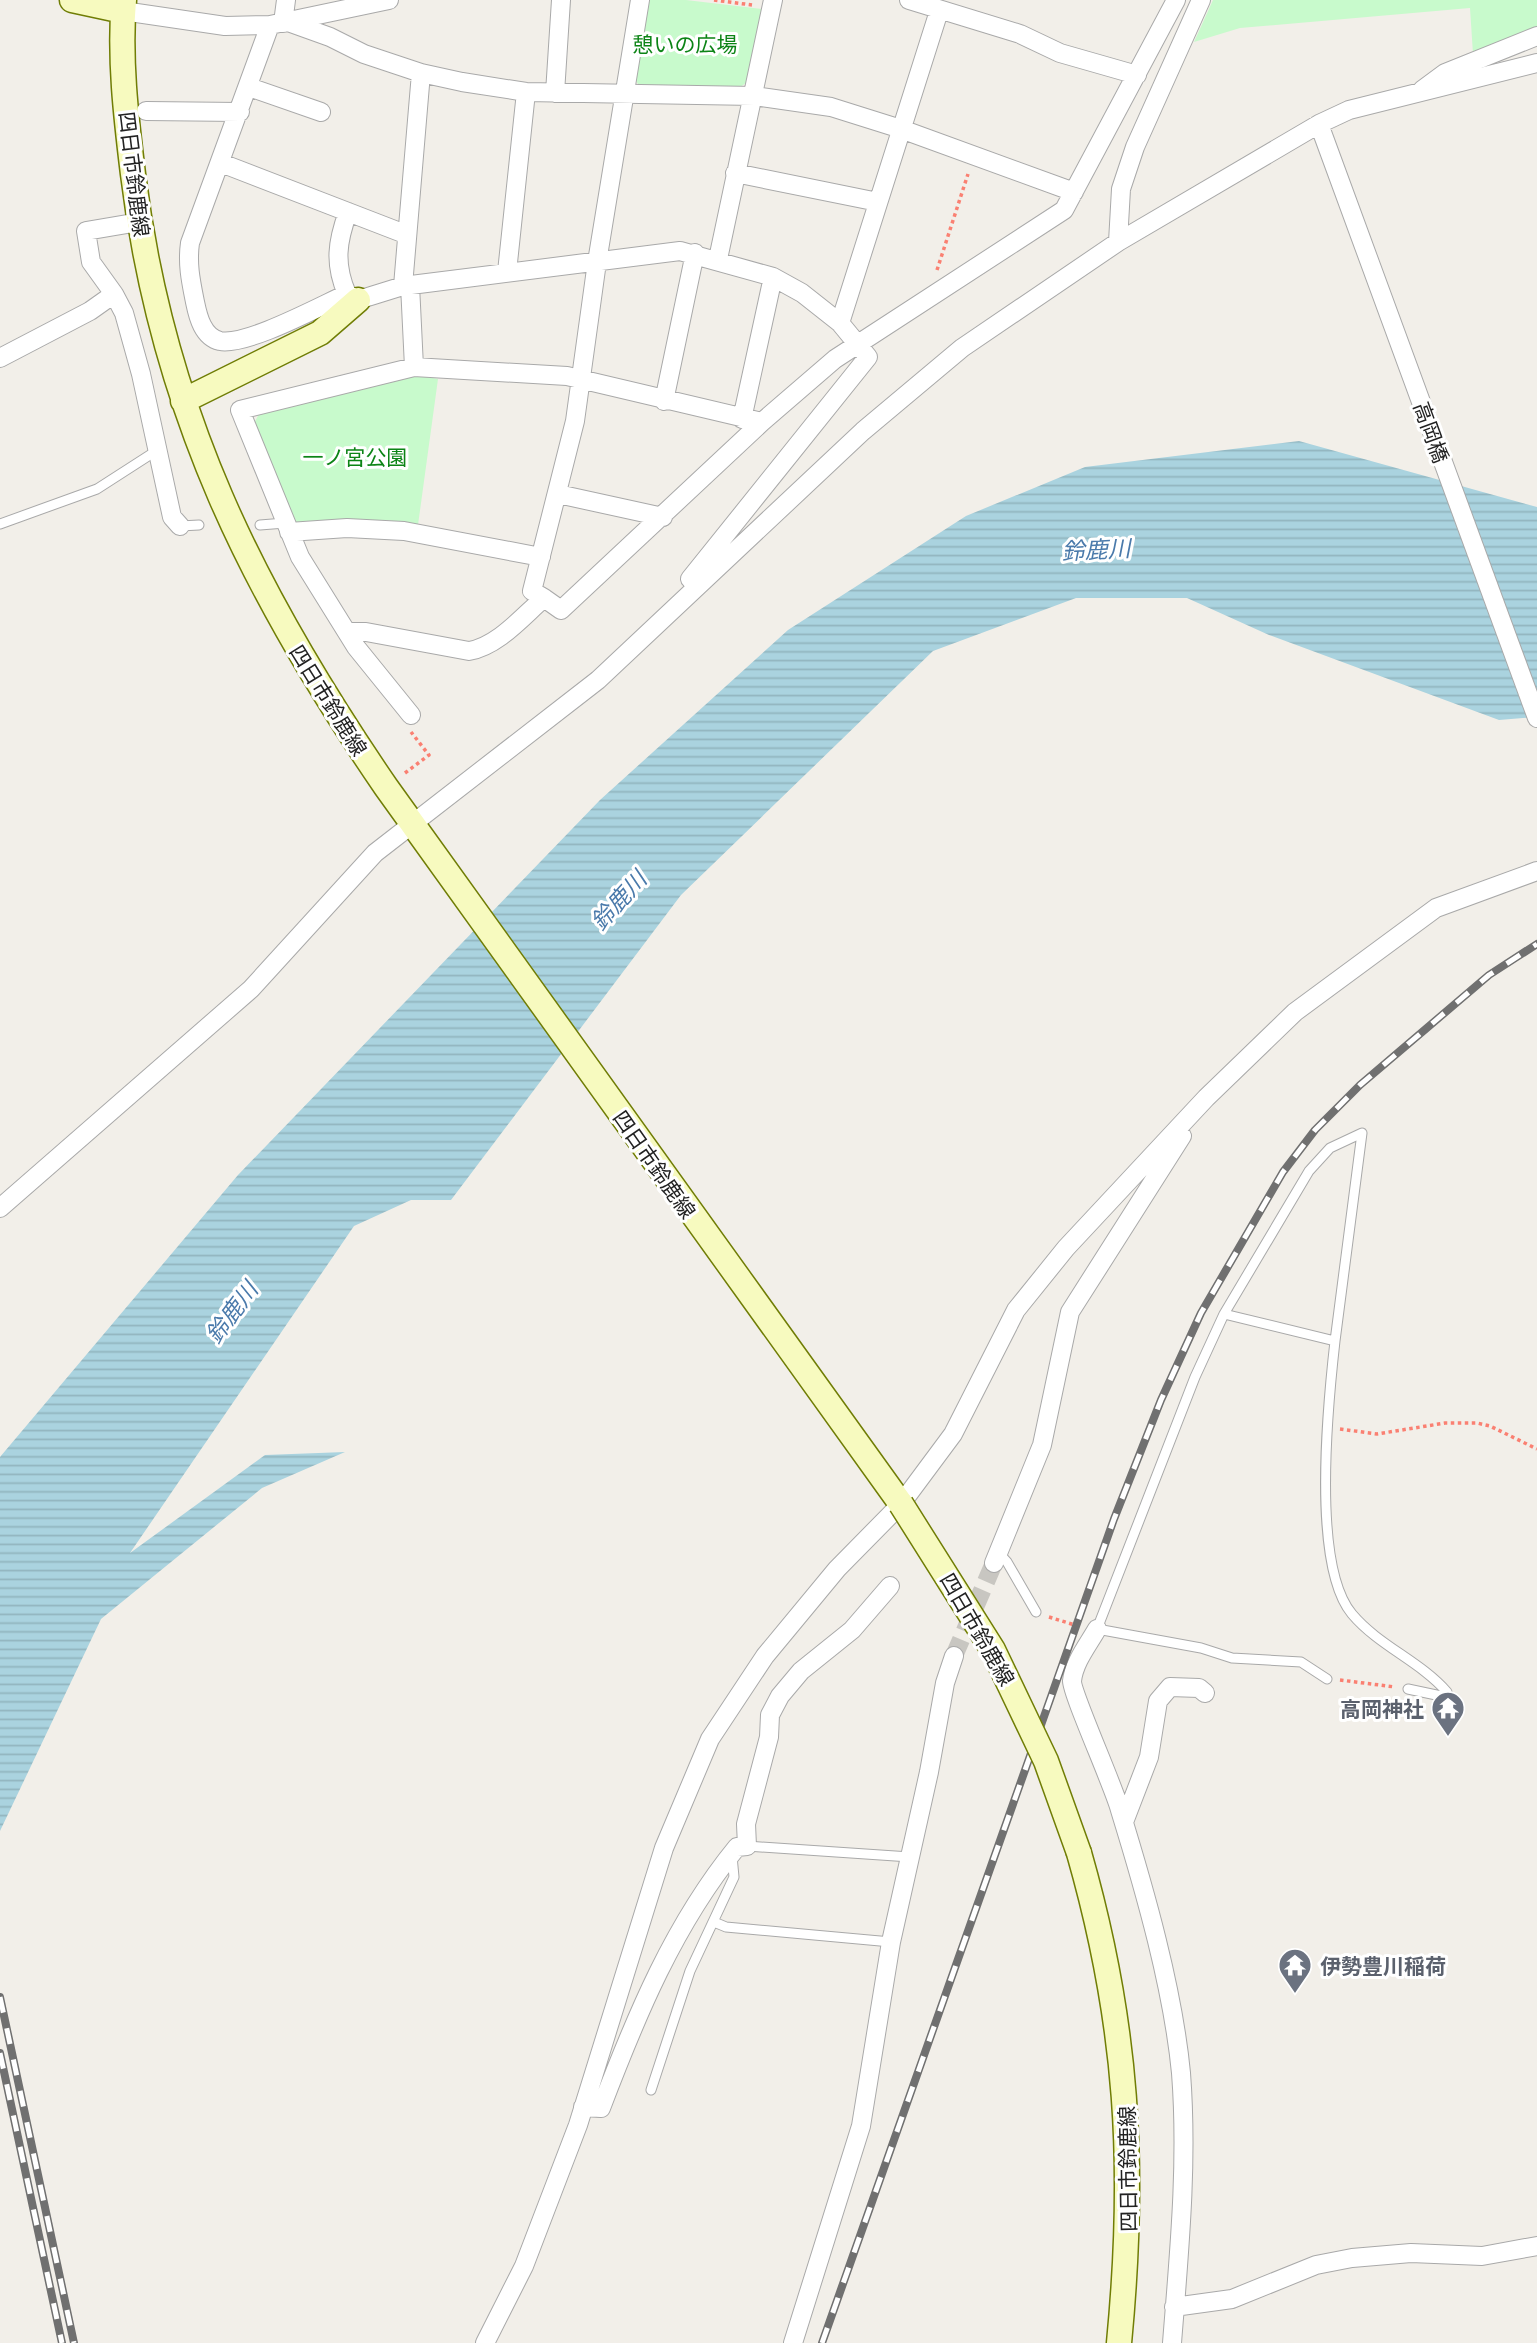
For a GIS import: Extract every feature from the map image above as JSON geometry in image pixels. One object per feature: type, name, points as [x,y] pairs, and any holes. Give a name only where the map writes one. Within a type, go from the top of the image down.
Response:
[{"type":"main road","points":[[72,0],[124,6]]},
{"type":"main road","name":"四日市鈴鹿線","points":[[124,6],[126,114],[139,222],[161,327],[183,401],[230,522],[261,586],[314,677],[386,788],[883,1477],[953,1583],[1014,1693],[1046,1761],[1094,1906],[1113,1995],[1124,2076],[1128,2246],[1119,2343]]},
{"type":"main road","points":[[183,401],[320,333],[353,297]]},
{"type":"street","points":[[286,0],[281,24],[249,87],[190,243],[188,257],[198,317],[209,335],[220,341],[243,340],[353,297],[407,286],[680,251],[718,259],[773,277],[802,293],[840,323],[868,357],[653,626]]},
{"type":"street","points":[[124,6],[225,26],[281,24],[325,7],[389,0]]},
{"type":"street","points":[[555,93],[561,0]]},
{"type":"street","points":[[640,0],[597,262],[582,382],[558,494],[532,591],[561,610],[762,422],[857,343],[1063,210],[1176,0]]},
{"type":"street","points":[[909,0],[1020,34],[1060,53],[1137,75]]},
{"type":"street","points":[[1118,242],[1121,189],[1135,146],[1201,0]]},
{"type":"street","points":[[718,259],[772,4]]},
{"type":"street","points":[[840,323],[939,11]]},
{"type":"street","points":[[281,24],[421,73],[526,92],[754,96],[831,107],[901,129],[1074,192]]},
{"type":"street","points":[[1413,97],[1445,73],[1537,36]]},
{"type":"street","points":[[0,1208],[251,989],[375,853],[416,829],[598,681],[653,626],[863,431],[952,356],[1118,242],[1319,124],[1349,110],[1413,97],[1537,63]]},
{"type":"street","points":[[414,367],[405,234],[421,73]]},
{"type":"street","points":[[249,87],[321,112]]},
{"type":"street","points":[[507,272],[526,92]]},
{"type":"street","points":[[146,111],[240,112]]},
{"type":"street","name":"高岡橋","points":[[1319,124],[1537,719]]},
{"type":"street","points":[[221,163],[405,234]]},
{"type":"street","points":[[735,173],[878,202]]},
{"type":"street","points":[[348,212],[337,245],[341,281],[353,297]]},
{"type":"street","points":[[139,222],[86,231],[91,262],[124,313],[141,374],[172,517],[180,526]]},
{"type":"street","points":[[664,401],[695,253]]},
{"type":"street","points":[[742,419],[773,277]]},
{"type":"street","points":[[0,358],[90,311],[114,294]]},
{"type":"street","points":[[411,715],[347,632],[300,557],[240,410],[414,367],[567,376],[582,382],[762,422]]},
{"type":"street","points":[[558,494],[663,517]]},
{"type":"street","points":[[287,527],[404,531],[541,557]]},
{"type":"street","points":[[347,632],[366,632],[469,651],[479,650],[493,642],[544,598]]},
{"type":"street","points":[[485,2343],[524,2266],[583,2107],[664,1848],[710,1739],[765,1656],[837,1569],[901,1504],[953,1434],[1016,1310],[1066,1248],[1206,1098],[1295,1012],[1436,908],[1537,872]]},
{"type":"street","points":[[996,1558],[1042,1445],[1070,1312],[1206,1098]]},
{"type":"street","points":[[583,2107],[601,2108],[661,1962],[739,1850],[769,1737],[770,1715],[780,1696],[801,1671],[852,1630],[890,1586]]},
{"type":"street","points":[[1097,1629],[1079,1659],[1072,1683],[1112,1783],[1124,1822],[1164,1980],[1181,2073],[1181,2230],[1172,2343]]},
{"type":"street","points":[[793,2343],[861,2126],[891,1942],[945,1683],[954,1656]]},
{"type":"street","points":[[1124,1822],[1149,1757],[1158,1701],[1170,1687],[1199,1688],[1205,1693]]},
{"type":"street","points":[[1174,2307],[1232,2299],[1316,2265],[1352,2258],[1411,2253],[1482,2256],[1537,2246]]},
{"type":"lane","points":[[0,524],[97,489],[156,451]]},
{"type":"lane","points":[[180,526],[199,525]]},
{"type":"lane","points":[[260,525],[287,527]]},
{"type":"lane","points":[[1327,1679],[1301,1662],[1232,1658],[1201,1648],[1097,1629],[1195,1377],[1224,1314],[1309,1171],[1330,1148],[1362,1133],[1328,1408],[1330,1428],[1326,1507],[1329,1544],[1338,1590],[1351,1613],[1370,1632],[1434,1677],[1447,1692],[1441,1696],[1408,1689]]},
{"type":"lane","points":[[1224,1314],[1335,1341]]},
{"type":"lane","points":[[996,1558],[1036,1612]]},
{"type":"lane","points":[[651,2090],[690,1971],[734,1877],[739,1850],[910,1857]]},
{"type":"lane","points":[[714,1922],[726,1927],[891,1942]]},
{"type":"path","points":[[714,0],[772,4]]},
{"type":"path","points":[[929,295],[974,156]]},
{"type":"path","points":[[386,788],[429,755],[403,722],[411,715]]},
{"type":"path","points":[[1330,1428],[1377,1434],[1445,1423],[1477,1423],[1490,1426],[1537,1449]]},
{"type":"path","points":[[1036,1612],[1097,1629]]},
{"type":"path","points":[[1327,1679],[1408,1689]]},
{"type":"green space","name":"憩いの広場","points":[[647,0],[686,0],[762,9],[749,81],[740,87],[639,85],[634,79]]},
{"type":"green space","points":[[1213,0],[1537,0],[1537,28],[1473,54],[1470,8],[1240,28],[1194,42]]},
{"type":"green space","name":"一ノ宮公園","points":[[417,375],[438,379],[418,525],[386,520],[296,523],[289,519],[252,427],[260,412]]},
{"type":"water","name":"鈴鹿川","points":[[1299,441],[1537,507],[1537,717],[1499,720],[1269,635],[1187,598],[1076,598],[933,651],[681,895],[451,1200],[411,1200],[354,1226],[130,1553],[265,1455],[345,1452],[262,1488],[101,1619],[0,1831],[0,1457],[238,1175],[600,800],[788,630],[966,516],[1085,467]]},
{"type":"tunnel","points":[[954,1656],[994,1563]]},
{"type":"railway","points":[[822,2343],[1114,1519],[1161,1400],[1201,1313],[1283,1172],[1315,1130],[1360,1085],[1489,975],[1537,944]]},
{"type":"railway","points":[[0,1997],[74,2343]]},
{"type":"railway","points":[[0,2053],[62,2343]]},
{"type":"place","name":"高岡神社","points":[[1448,1738]]},
{"type":"place","name":"伊勢豊川稲荷","points":[[1295,1995]]}]
